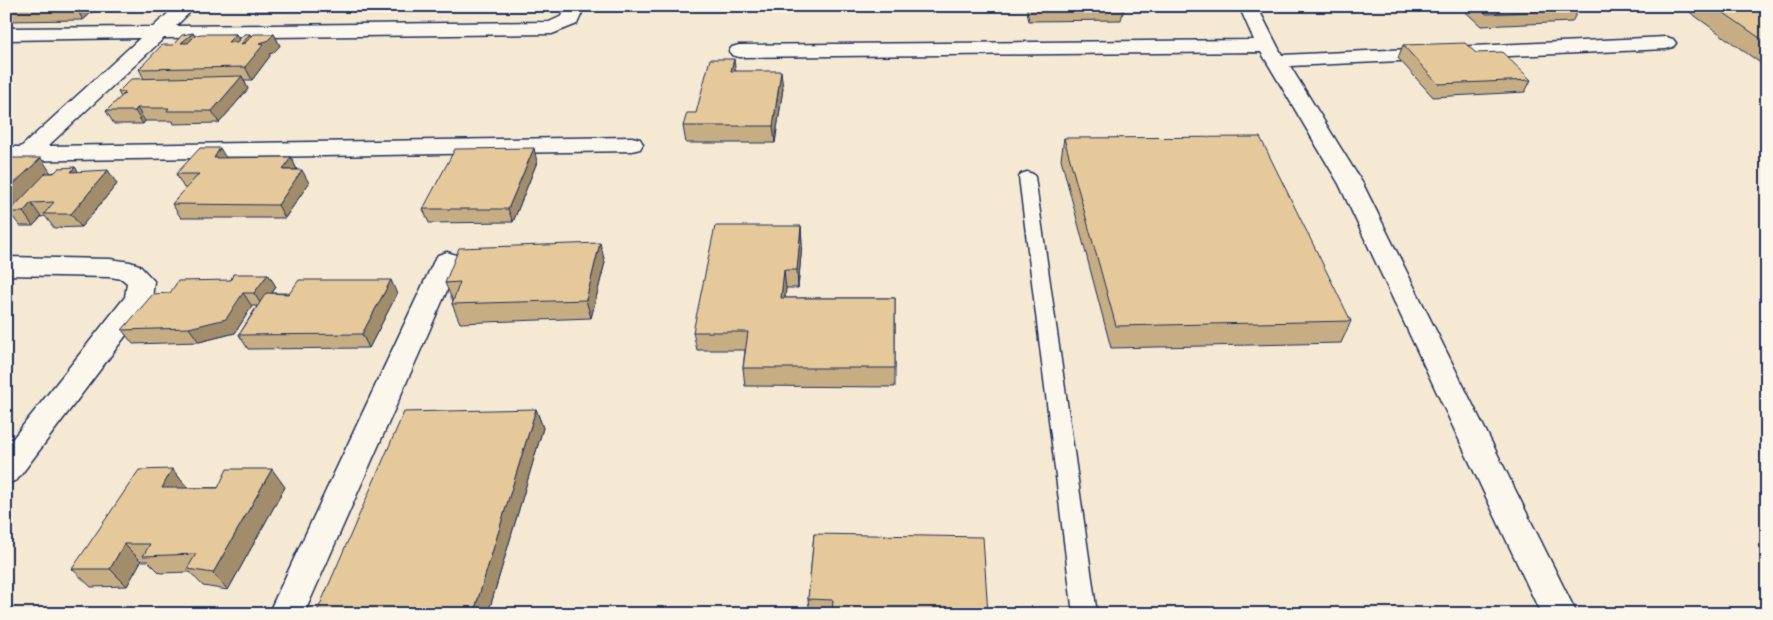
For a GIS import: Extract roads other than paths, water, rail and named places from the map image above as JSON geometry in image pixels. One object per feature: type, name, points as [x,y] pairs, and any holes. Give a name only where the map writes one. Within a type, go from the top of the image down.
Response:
[{"type":"street","points":[[17,154],[187,6]]},
{"type":"street","points":[[6,34],[552,28],[570,20],[576,6]]},
{"type":"street","points":[[1248,6],[1271,53],[1351,184],[1559,614]]},
{"type":"street","points":[[739,51],[1271,53],[1666,43]]},
{"type":"street","points":[[17,154],[632,144]]},
{"type":"street","points":[[286,614],[447,261]]},
{"type":"street","points":[[6,266],[110,268],[130,272],[141,281],[138,299],[6,471]]},
{"type":"lane","points":[[1027,177],[1085,614]]}]
